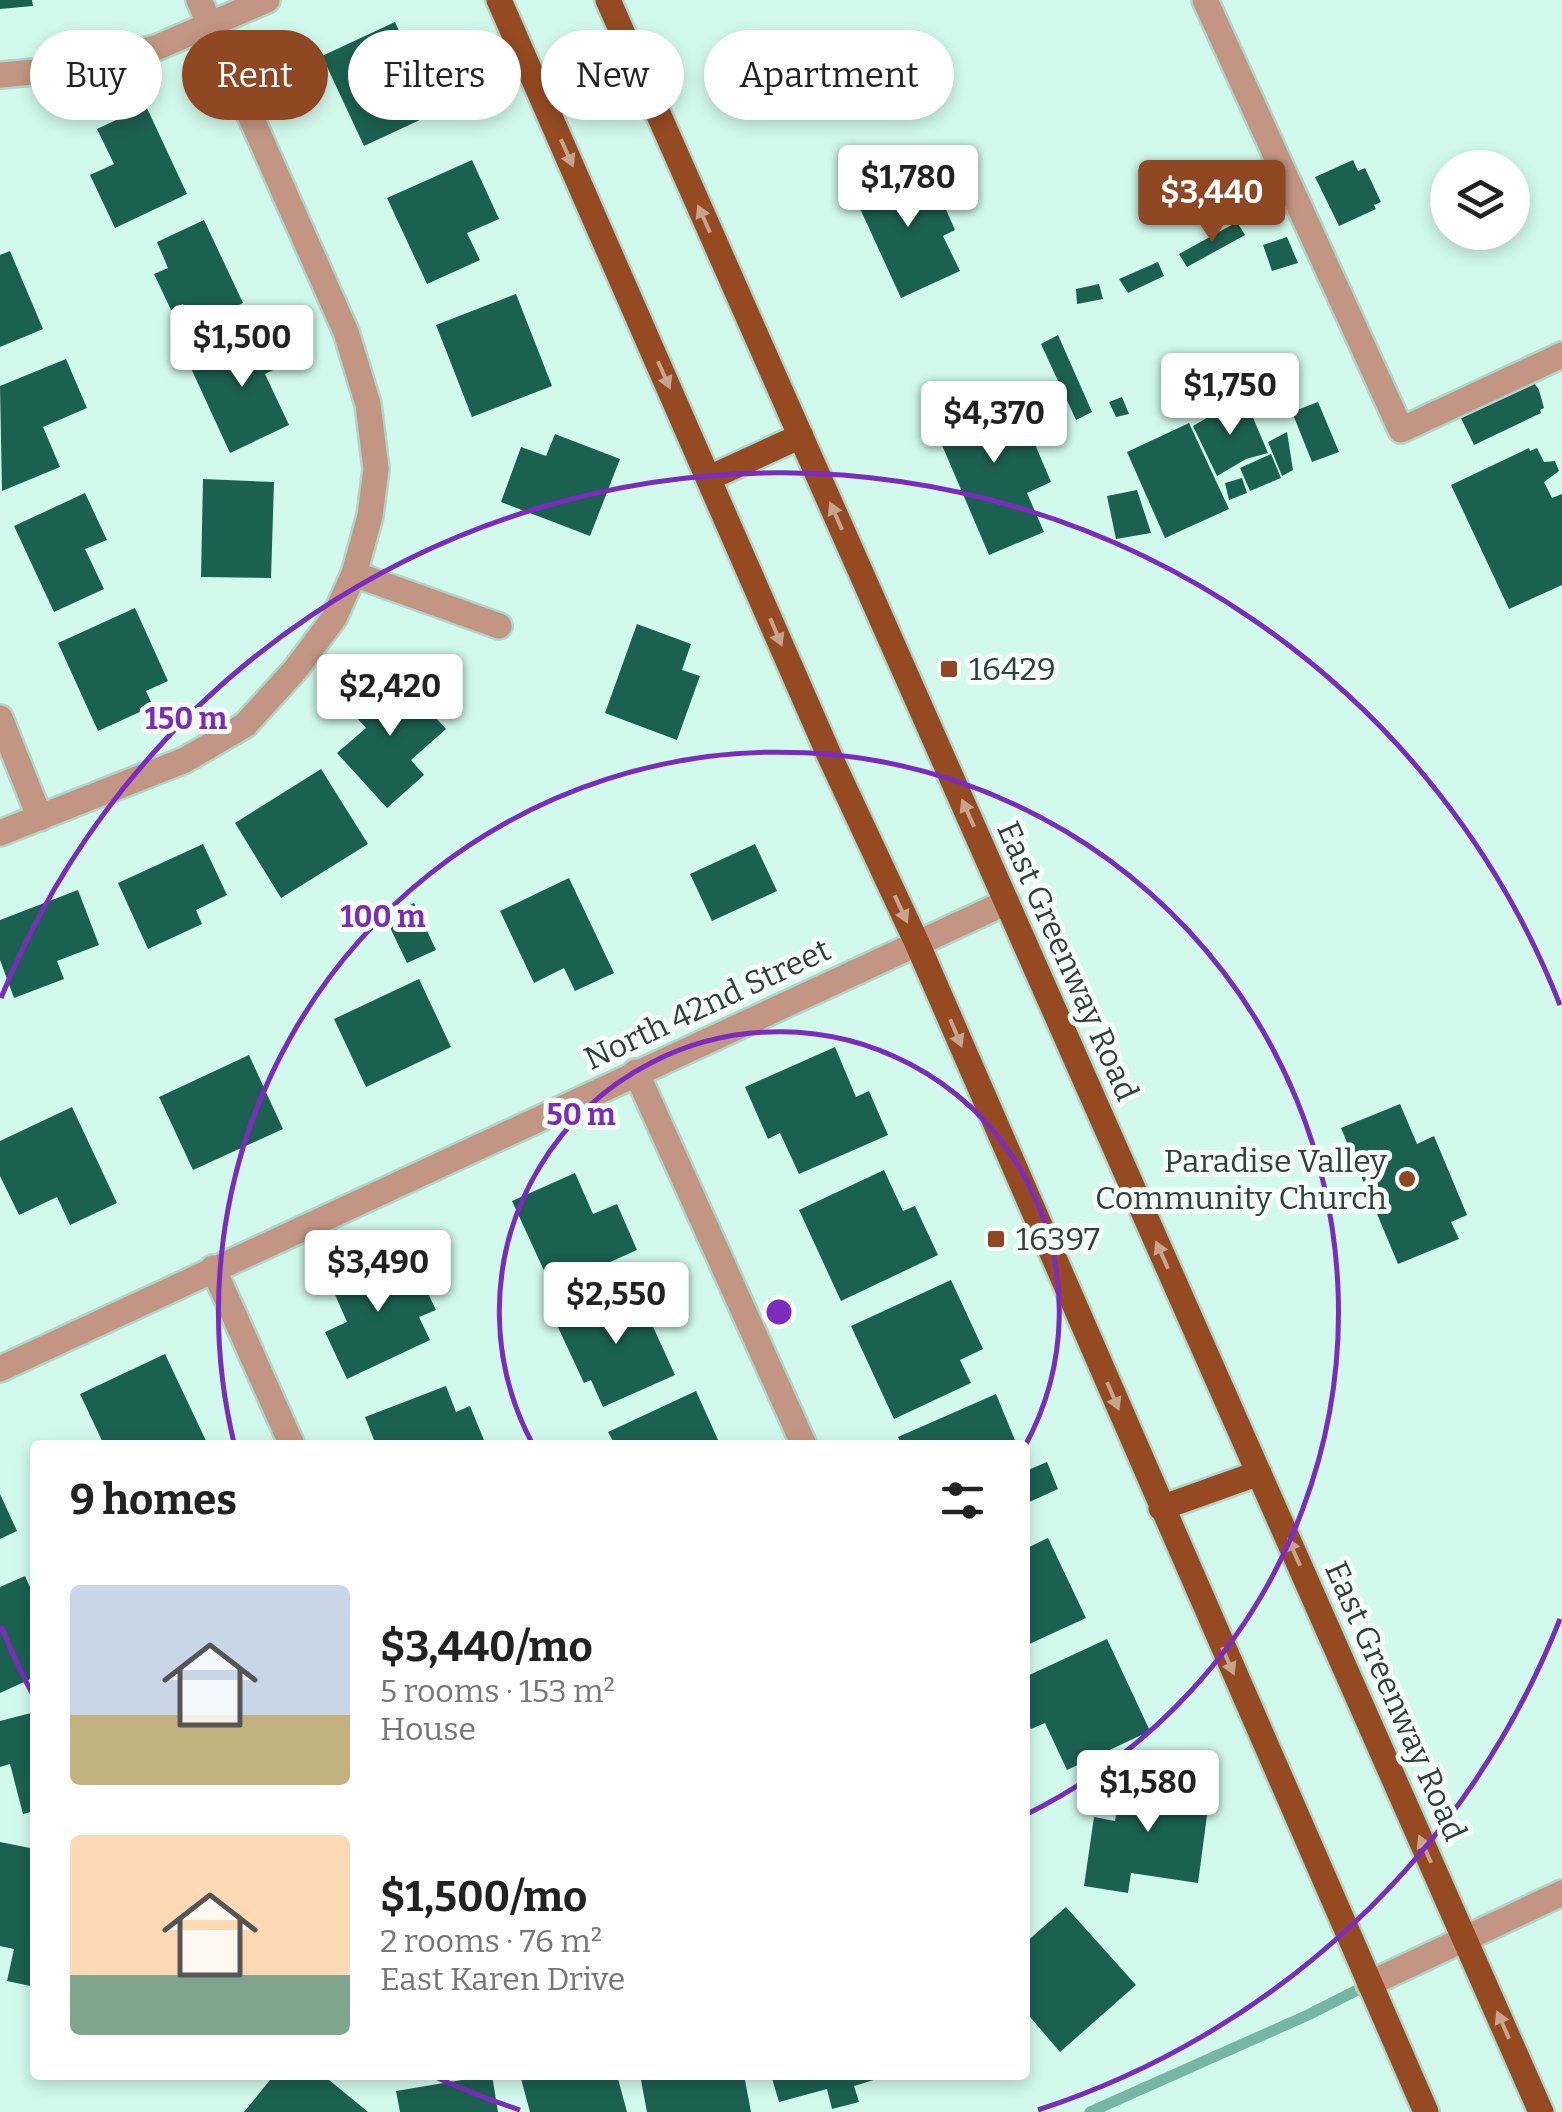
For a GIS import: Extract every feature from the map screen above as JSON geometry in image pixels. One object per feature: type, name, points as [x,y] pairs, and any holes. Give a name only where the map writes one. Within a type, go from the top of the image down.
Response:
[{"type":"main road","points":[[499,0],[830,757],[917,943],[1426,2112]]},
{"type":"main road","name":"East Greenway Road","points":[[608,0],[1542,2112]]},
{"type":"main road","points":[[709,478],[801,436]]},
{"type":"main road","points":[[1161,1508],[1259,1473]]},
{"type":"street","points":[[0,833],[185,760],[245,726],[334,618],[354,574],[370,516],[376,469],[368,404],[346,332],[199,0]]},
{"type":"street","points":[[0,75],[79,68],[158,47],[267,0]]},
{"type":"street","points":[[1205,0],[1402,430],[1562,355]]},
{"type":"street","points":[[354,574],[499,626]]},
{"type":"street","points":[[0,718],[40,818]]},
{"type":"street","name":"North 42nd Street","points":[[0,1370],[1007,902]]},
{"type":"street","points":[[636,1072],[802,1440]]},
{"type":"street","points":[[214,1268],[290,1440]]},
{"type":"street","points":[[1369,1984],[1562,1892]]},
{"type":"building","points":[[0,0],[32,0],[33,6],[0,9]]},
{"type":"building","points":[[395,22],[399,30],[378,30]]},
{"type":"building","points":[[348,44],[348,112],[328,69],[328,53]]},
{"type":"building","points":[[116,120],[153,120],[187,194],[115,228],[90,175],[114,164],[97,129]]},
{"type":"building","points":[[352,120],[420,120],[364,146]]},
{"type":"building","points":[[472,160],[499,219],[467,233],[480,260],[427,284],[387,198]]},
{"type":"building","points":[[1353,160],[1358,171],[1365,168],[1381,202],[1374,205],[1376,209],[1339,226],[1315,177]]},
{"type":"building","points":[[912,165],[930,203],[941,198],[955,230],[943,236],[960,271],[901,298],[852,191]]},
{"type":"building","points":[[204,220],[243,303],[193,327],[183,304],[171,310],[154,274],[168,268],[157,242]]},
{"type":"building","points":[[1237,222],[1245,235],[1187,267],[1179,254]]},
{"type":"building","points":[[1287,237],[1298,263],[1272,271],[1263,245]]},
{"type":"building","points":[[10,251],[43,329],[0,347],[0,255]]},
{"type":"building","points":[[1158,262],[1164,276],[1128,293],[1119,279]]},
{"type":"building","points":[[1099,284],[1103,299],[1077,304],[1076,289]]},
{"type":"building","points":[[516,294],[552,386],[472,417],[436,325]]},
{"type":"building","points":[[266,328],[283,365],[265,374],[289,425],[230,453],[189,364]]},
{"type":"building","points":[[1058,335],[1092,412],[1076,420],[1041,344]]},
{"type":"building","points":[[66,359],[87,408],[43,427],[60,467],[2,491],[0,386]]},
{"type":"building","points":[[1529,375],[1539,390],[1544,408],[1541,413],[1474,445],[1456,408]]},
{"type":"building","points":[[1009,383],[1051,482],[1027,493],[1044,532],[989,555],[930,417]]},
{"type":"building","points":[[1122,397],[1129,414],[1116,417],[1109,402]]},
{"type":"building","points":[[1318,402],[1339,452],[1312,462],[1292,412]]},
{"type":"building","points":[[1229,405],[1251,413],[1268,453],[1246,459],[1217,476],[1193,426]]},
{"type":"building","points":[[1189,423],[1229,509],[1165,538],[1127,452]]},
{"type":"building","points":[[1287,432],[1293,470],[1282,476],[1268,442]]},
{"type":"building","points":[[555,434],[620,459],[590,536],[501,502],[521,447],[546,456]]},
{"type":"building","points":[[1529,448],[1537,448],[1544,462],[1555,461],[1559,471],[1544,482],[1552,498],[1562,494],[1562,585],[1509,609],[1451,485]]},
{"type":"building","points":[[1271,454],[1281,478],[1250,491],[1240,468]]},
{"type":"building","points":[[1242,478],[1247,493],[1229,500],[1225,483]]},
{"type":"building","points":[[203,479],[274,482],[271,578],[201,577]]},
{"type":"building","points":[[1137,490],[1151,533],[1116,539],[1107,496]]},
{"type":"building","points":[[85,493],[107,540],[85,549],[104,589],[54,612],[14,526]]},
{"type":"building","points":[[135,608],[168,681],[146,691],[153,706],[98,731],[58,643]]},
{"type":"building","points":[[637,624],[691,644],[682,670],[700,676],[677,740],[605,713]]},
{"type":"building","points":[[392,670],[446,729],[411,760],[424,775],[387,808],[337,753],[366,728],[349,709]]},
{"type":"building","points":[[321,769],[368,844],[281,898],[235,823]]},
{"type":"building","points":[[203,844],[227,895],[196,910],[202,924],[148,949],[118,883]]},
{"type":"building","points":[[755,844],[777,891],[712,921],[690,874]]},
{"type":"building","points":[[569,878],[614,973],[575,991],[564,968],[534,983],[500,911]]},
{"type":"building","points":[[78,890],[99,945],[57,961],[64,979],[14,998],[0,960],[0,920]]},
{"type":"building","points":[[414,903],[436,950],[407,963],[385,917]]},
{"type":"building","points":[[419,979],[451,1047],[366,1087],[334,1019]]},
{"type":"building","points":[[835,1047],[856,1097],[869,1091],[888,1135],[799,1174],[780,1133],[768,1139],[745,1087]]},
{"type":"building","points":[[249,1055],[283,1129],[193,1170],[159,1097]]},
{"type":"building","name":"Paradise Valley Community Church","points":[[1400,1104],[1417,1144],[1434,1136],[1467,1215],[1451,1222],[1459,1239],[1398,1264],[1341,1128]]},
{"type":"building","points":[[72,1107],[117,1203],[70,1225],[57,1197],[19,1215],[0,1176],[0,1141]]},
{"type":"building","points":[[884,1170],[903,1211],[915,1206],[938,1255],[841,1301],[799,1210]]},
{"type":"building","points":[[575,1173],[593,1214],[617,1204],[637,1250],[552,1288],[512,1201]]},
{"type":"building","points":[[390,1252],[401,1275],[416,1268],[436,1310],[419,1317],[430,1340],[347,1379],[325,1332],[347,1322],[329,1281]]},
{"type":"building","points":[[951,1280],[983,1349],[960,1360],[971,1383],[894,1419],[851,1326]]},
{"type":"building","points":[[635,1287],[675,1375],[603,1407],[591,1380],[584,1383],[556,1323]]},
{"type":"building","points":[[165,1354],[206,1440],[102,1440],[80,1394]]},
{"type":"building","points":[[446,1386],[456,1412],[470,1406],[484,1440],[374,1440],[365,1417]]},
{"type":"building","points":[[696,1391],[718,1440],[612,1440],[608,1432]]},
{"type":"building","points":[[996,1394],[1015,1440],[900,1440],[898,1437]]},
{"type":"building","points":[[1047,1462],[1058,1489],[1030,1502],[1030,1469]]},
{"type":"building","points":[[0,1494],[17,1531],[0,1539]]},
{"type":"building","points":[[1048,1538],[1086,1618],[1030,1644],[1030,1547]]},
{"type":"building","points":[[25,1576],[30,1587],[30,1679],[0,1693],[0,1587]]},
{"type":"building","points":[[1107,1639],[1150,1731],[1067,1770],[1045,1723],[1030,1727],[1030,1675]]},
{"type":"building","points":[[30,1713],[30,1812],[23,1814],[10,1764],[0,1767],[0,1721]]},
{"type":"building","points":[[1123,1772],[1195,1783],[1192,1806],[1208,1808],[1198,1883],[1131,1873],[1128,1893],[1084,1886],[1094,1817],[1115,1821]]},
{"type":"building","points":[[0,1842],[30,1848],[30,1986],[7,1981],[14,1949],[0,1946]]},
{"type":"building","points":[[1066,1907],[1136,1985],[1060,2052],[1030,2017],[1030,1939]]},
{"type":"building","points":[[270,2080],[329,2080],[368,2112],[244,2112]]},
{"type":"building","points":[[462,2080],[493,2080],[498,2112],[400,2112],[396,2091]]},
{"type":"building","points":[[521,2080],[618,2080],[627,2112],[530,2112]]},
{"type":"building","points":[[641,2080],[745,2080],[751,2112],[647,2112]]},
{"type":"building","points":[[772,2080],[874,2080],[854,2086],[859,2102],[832,2109],[827,2089],[779,2102]]},
{"type":"waterway","points":[[1090,2112],[1369,1984]]},
{"type":"place","name":"16429","points":[[949,669]]},
{"type":"place","name":"Paradise Valley Community Church","points":[[1407,1179]]},
{"type":"place","name":"16397","points":[[996,1239]]}]
